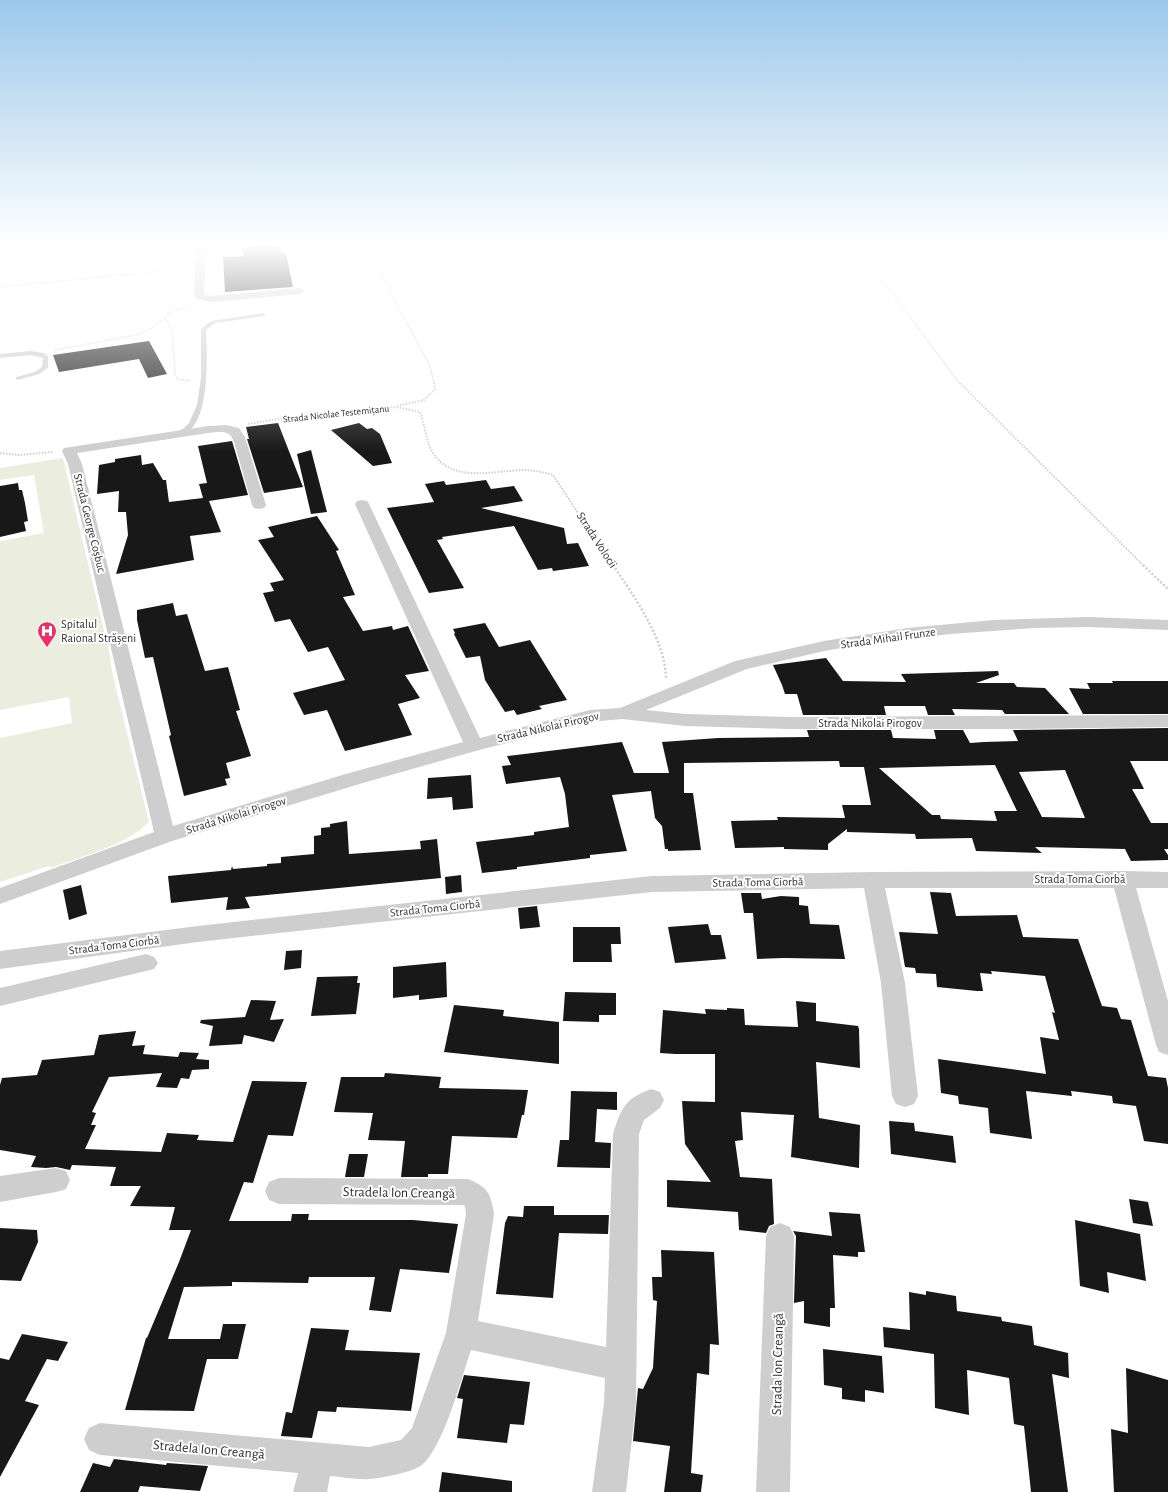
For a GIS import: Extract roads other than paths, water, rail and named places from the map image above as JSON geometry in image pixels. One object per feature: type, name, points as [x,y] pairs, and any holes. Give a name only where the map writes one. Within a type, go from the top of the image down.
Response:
[{"type":"street","points":[[173,436],[224,429],[232,430],[237,433],[259,505]]},
{"type":"street","name":"Strada George Coșbuc","points":[[165,836],[75,464],[69,451],[96,445],[173,436]]},
{"type":"street","points":[[362,504],[474,745]]},
{"type":"street","name":"Strada Mihail Frunze","points":[[622,713],[665,694],[740,666],[807,651],[877,638],[934,630],[1006,625],[1079,622],[1167,626]]},
{"type":"street","name":"Strada Nikolai Pirogov","points":[[0,896],[165,836],[356,778],[474,745],[565,721],[590,716],[622,713],[685,720],[790,723],[1025,723],[1168,721]]},
{"type":"street","points":[[1123,879],[1168,1045]]},
{"type":"street","points":[[873,880],[893,983],[905,1096]]},
{"type":"street","name":"Strada Toma Ciorbă","points":[[0,960],[198,934],[652,884],[873,880],[1168,880]]},
{"type":"street","name":"Strada Toma Ciorbă","points":[[0,997],[146,964]]},
{"type":"street","points":[[609,1492],[620,1403],[626,1134],[633,1114],[651,1100]]},
{"type":"street","points":[[0,1189],[56,1180]]},
{"type":"street","name":"Stradela Ion Creangă","points":[[100,1439],[369,1463],[410,1454],[423,1439],[434,1413],[461,1333],[480,1214],[478,1200],[468,1192],[279,1191]]},
{"type":"street","name":"Strada Ion Creangă","points":[[773,1492],[780,1236]]},
{"type":"street","points":[[461,1333],[621,1366]]},
{"type":"street","points":[[310,1492],[317,1459]]},
{"type":"lane","points":[[173,436],[192,424],[199,408],[204,382],[205,359],[203,330],[212,322],[263,315]]},
{"type":"lane","points":[[0,356],[37,353],[43,354],[46,357],[45,368],[37,373],[18,378]]},
{"type":"place","name":"Spitalul Raional Strășeni","points":[[47,648]]}]
